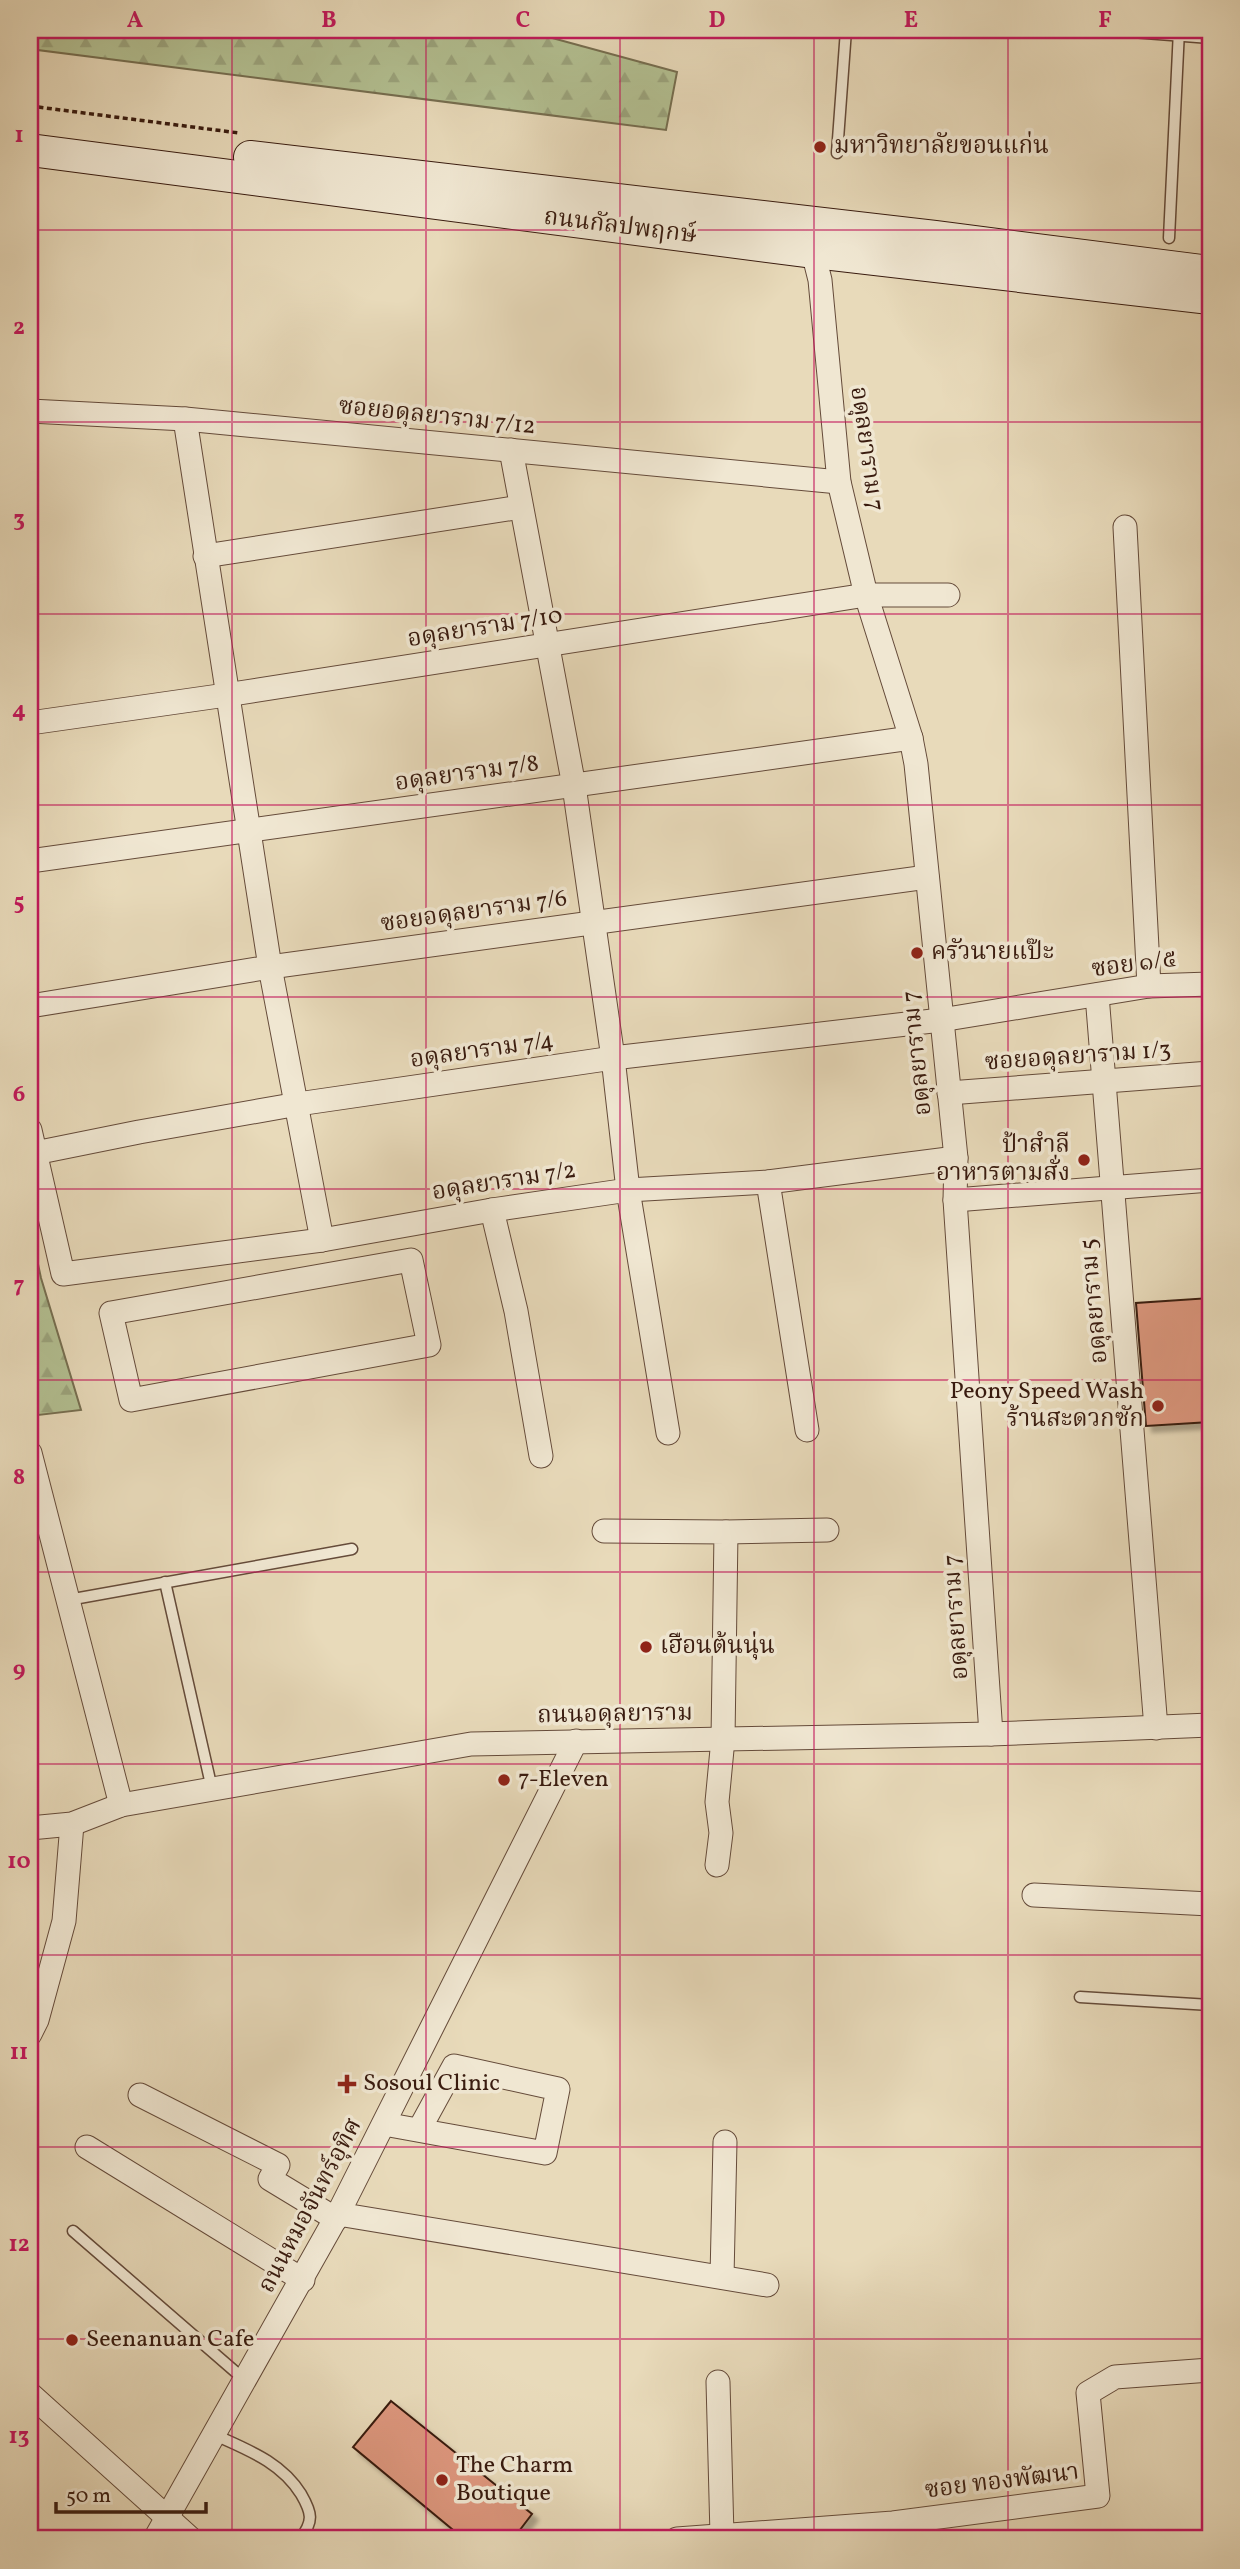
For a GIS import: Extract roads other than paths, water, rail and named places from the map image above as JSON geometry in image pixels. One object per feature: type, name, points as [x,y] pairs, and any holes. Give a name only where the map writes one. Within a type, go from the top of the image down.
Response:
[{"type":"main road","name":"ถนนกัลปพฤกษ์","points":[[30,129],[1210,272]]},
{"type":"main road","name":"ถนนกัลปพฤกษ์","points":[[30,149],[813,252],[1210,298]]},
{"type":"street","name":"อดุลยาราม 7","points":[[813,252],[821,280],[839,482],[866,595],[911,738],[916,764],[956,1158],[955,1200],[991,1734]]},
{"type":"street","name":"ซอยอดุลยาราม 7/12","points":[[30,411],[186,419],[839,482]]},
{"type":"street","points":[[186,419],[226,695],[270,967],[322,1240]]},
{"type":"street","points":[[511,450],[574,786],[613,1058],[628,1189],[668,1433]]},
{"type":"street","points":[[205,556],[521,507]]},
{"type":"street","points":[[1125,527],[1149,986]]},
{"type":"street","name":"อดุลยาราม 7/10","points":[[30,723],[866,595],[948,595]]},
{"type":"street","name":"อดุลยาราม 7/8","points":[[30,861],[911,738]]},
{"type":"street","name":"ซอยอดุลยาราม 7/6","points":[[30,1006],[270,967],[927,877]]},
{"type":"street","name":"ซอย ๑/๕","points":[[940,1020],[1149,986],[1210,984]]},
{"type":"street","name":"อดุลยาราม 5","points":[[1097,995],[1156,1728]]},
{"type":"street","name":"อดุลยาราม 7/4","points":[[35,1153],[298,1104],[613,1058],[940,1020]]},
{"type":"street","name":"ซอยอดุลยาราม 1/3","points":[[949,1093],[1210,1073]]},
{"type":"street","points":[[30,1130],[35,1153]]},
{"type":"street","name":"อดุลยาราม 7/2","points":[[35,1153],[62,1274],[322,1240],[628,1189],[768,1182],[956,1158]]},
{"type":"street","points":[[955,1200],[1210,1180]]},
{"type":"street","points":[[768,1182],[807,1430]]},
{"type":"street","points":[[492,1210],[516,1311],[541,1456]]},
{"type":"street","points":[[248,1249],[255,1287]]},
{"type":"street","points":[[411,1260],[429,1345],[131,1400],[111,1313],[255,1287],[411,1260]]},
{"type":"street","points":[[30,1453],[121,1805]]},
{"type":"street","points":[[604,1531],[827,1530]]},
{"type":"street","points":[[718,1865],[721,1833],[717,1802],[723,1739],[726,1532]]},
{"type":"street","name":"ถนนอดุลยาราม","points":[[30,1828],[72,1824],[121,1805],[471,1744],[991,1734],[1210,1725]]},
{"type":"street","name":"ถนนหมอจันทร์อุทิศ","points":[[155,2539],[337,2216],[576,1741]]},
{"type":"street","points":[[30,2034],[37,2020],[64,1921],[72,1824]]},
{"type":"street","points":[[1034,1895],[1210,1903]]},
{"type":"street","points":[[384,2124],[545,2153],[558,2090],[454,2066],[419,2130]]},
{"type":"street","points":[[139,2095],[278,2165],[270,2179],[337,2216],[767,2285]]},
{"type":"street","points":[[722,2277],[724,2142]]},
{"type":"street","points":[[87,2147],[303,2280]]},
{"type":"street","name":"ซอย ทองพัฒนา","points":[[891,2531],[1098,2496],[1088,2393],[1115,2377],[1210,2370]]},
{"type":"street","points":[[718,2382],[722,2536]]},
{"type":"street","points":[[30,2394],[191,2539]]},
{"type":"street","points":[[677,2539],[891,2531]]},
{"type":"lane","points":[[837,153],[846,30]]},
{"type":"lane","points":[[1107,30],[1179,32],[1210,38]]},
{"type":"lane","points":[[1169,238],[1179,32]]},
{"type":"lane","points":[[68,1600],[352,1549]]},
{"type":"lane","points":[[165,1582],[212,1789]]},
{"type":"lane","points":[[1080,1997],[1210,2005]]},
{"type":"lane","points":[[74,2231],[246,2381]]},
{"type":"lane","points":[[215,2435],[255,2453],[286,2473],[310,2509],[310,2523],[300,2539]]},
{"type":"place","name":"มหาวิทยาลัยขอนแก่น","points":[[820,147]]},
{"type":"place","name":"ครัวนายแป๊ะ","points":[[917,953]]},
{"type":"place","name":"ป้าสำลี อาหารตามสั่ง","points":[[1084,1160]]},
{"type":"place","name":"Peony Speed Wash ร้านสะดวกซัก","points":[[1158,1406]]},
{"type":"place","name":"เฮือนต้นนุ่น","points":[[646,1647]]},
{"type":"place","name":"7-Eleven","points":[[504,1780]]},
{"type":"place","name":"Sosoul Clinic","points":[[347,2084]]},
{"type":"place","name":"Seenanuan Cafe","points":[[72,2340]]},
{"type":"place","name":"The Charm Boutique","points":[[442,2480]]}]
